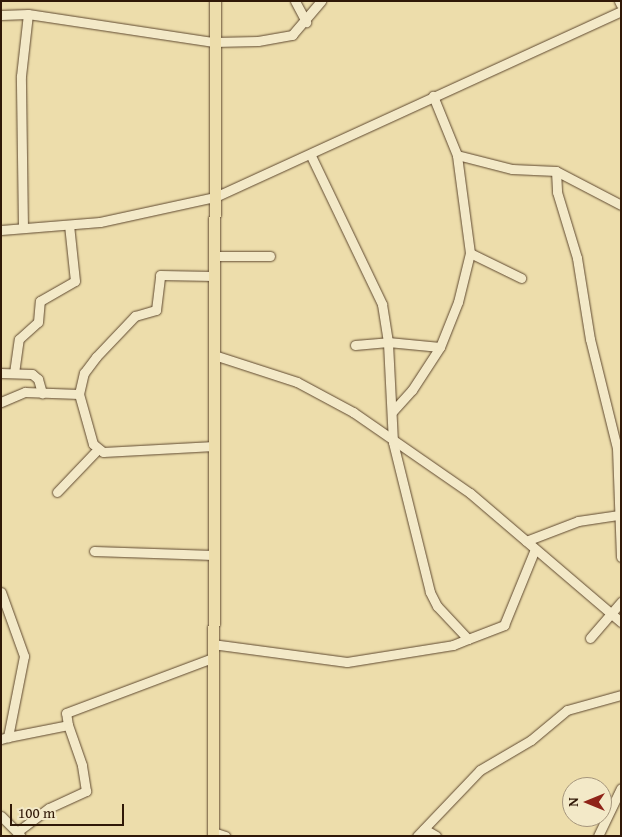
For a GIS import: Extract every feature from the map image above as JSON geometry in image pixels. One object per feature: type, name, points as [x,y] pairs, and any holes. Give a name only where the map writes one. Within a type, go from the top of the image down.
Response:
[{"type":"main road","points":[[213,834],[215,1]]},
{"type":"street","points":[[296,1],[306,22]]},
{"type":"street","points":[[1,15],[28,14],[214,42],[277,39],[292,35],[306,22],[321,1]]},
{"type":"street","points":[[1,230],[69,225],[123,218],[215,197],[621,11]]},
{"type":"street","points":[[23,228],[21,76],[28,14]]},
{"type":"street","points":[[392,412],[412,390],[440,347],[458,302],[470,253],[457,155],[433,96]]},
{"type":"street","points":[[310,154],[382,304],[388,342],[393,442],[430,592],[437,606],[468,639]]},
{"type":"street","points":[[457,155],[512,169],[556,171],[620,200]]},
{"type":"street","points":[[556,171],[557,192],[577,258],[590,339],[619,447],[618,514],[621,557]]},
{"type":"street","points":[[14,373],[19,339],[38,322],[40,300],[75,281],[69,225]]},
{"type":"street","points":[[470,253],[521,278]]},
{"type":"street","points":[[215,256],[270,256]]},
{"type":"street","points":[[214,276],[160,275],[156,310],[135,316],[96,357],[84,373],[79,394],[93,444],[98,449],[110,453],[214,446]]},
{"type":"street","points":[[355,345],[388,342],[440,347]]},
{"type":"street","points":[[214,355],[319,392],[470,492],[535,549],[612,611],[621,622]]},
{"type":"street","points":[[1,373],[35,375],[42,393]]},
{"type":"street","points":[[1,402],[20,393],[79,394]]},
{"type":"street","points":[[57,492],[98,449]]},
{"type":"street","points":[[526,541],[578,521],[618,514]]},
{"type":"street","points":[[212,644],[347,662],[453,645],[504,625],[535,549]]},
{"type":"street","points":[[94,551],[213,555]]},
{"type":"street","points":[[1,592],[24,656],[5,738],[68,725]]},
{"type":"street","points":[[590,638],[621,602]]},
{"type":"street","points":[[1,816],[5,825],[19,834],[49,808],[85,793],[82,765],[68,725],[66,713],[212,658]]},
{"type":"street","points":[[418,836],[480,770],[531,740],[567,710],[621,695]]},
{"type":"street","points":[[598,836],[621,788]]},
{"type":"street","points":[[424,829],[436,836]]},
{"type":"street","points":[[213,834],[225,836]]}]
